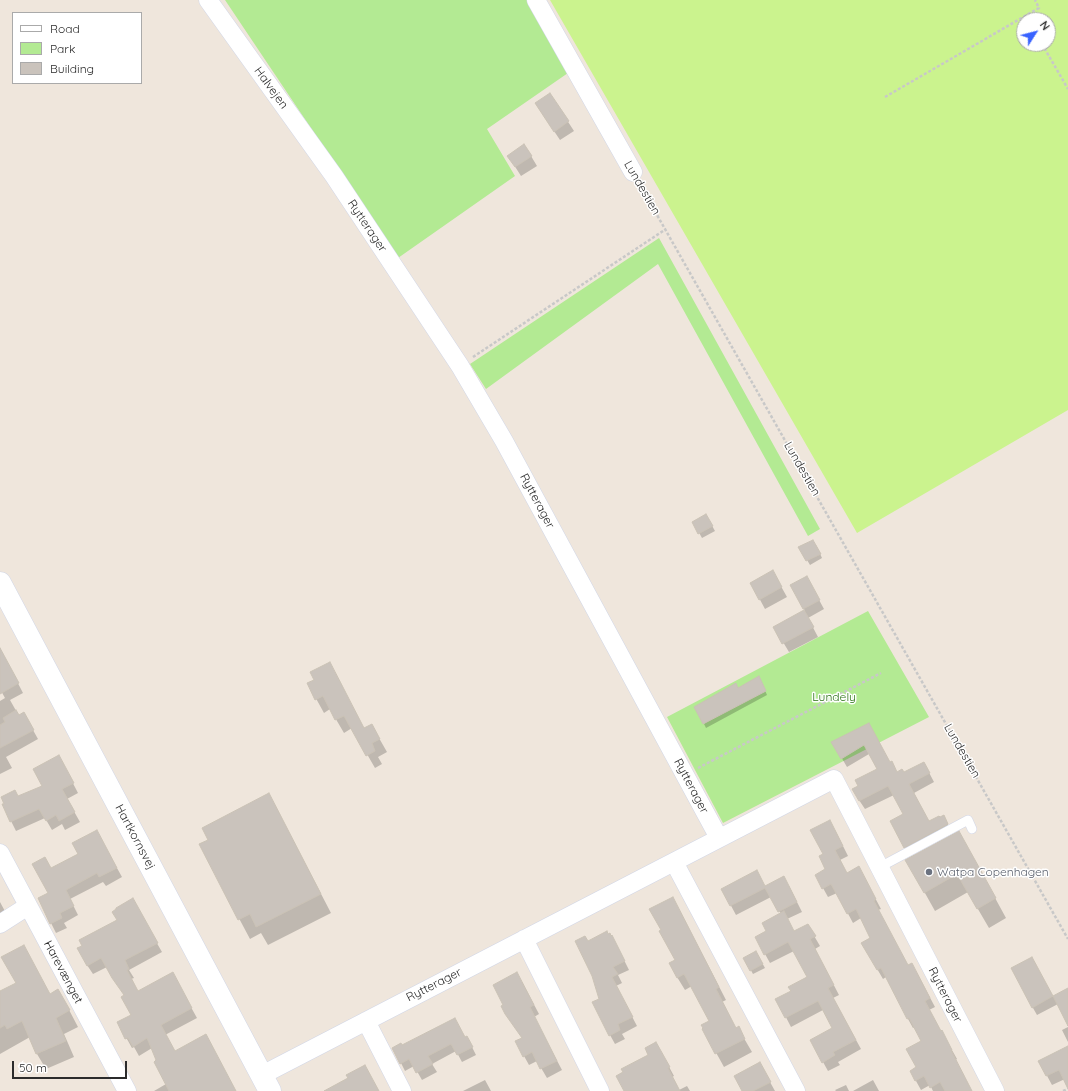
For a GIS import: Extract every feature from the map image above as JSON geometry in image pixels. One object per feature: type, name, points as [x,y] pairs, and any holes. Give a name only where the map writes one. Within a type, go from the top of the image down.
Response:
[{"type":"street","name":"Halvejen","points":[[208,0],[334,176]]},
{"type":"street","name":"Lundestien","points":[[536,0],[633,172]]},
{"type":"street","name":"Rytterager","points":[[334,176],[460,366],[504,441],[719,838]]},
{"type":"street","name":"Hartkornsvej","points":[[0,583],[266,1083]]},
{"type":"street","name":"Rytterager","points":[[266,1083],[366,1021],[834,779],[995,1091]]},
{"type":"street","name":"Harevænget","points":[[0,853],[127,1091]]},
{"type":"street","points":[[674,862],[796,1091]]},
{"type":"street","points":[[0,924],[28,906]]},
{"type":"street","points":[[524,939],[600,1091]]},
{"type":"street","points":[[366,1021],[402,1091]]},
{"type":"lane","points":[[880,867],[968,820],[972,829]]},
{"type":"path","points":[[1032,12],[1039,8],[1035,0]]},
{"type":"path","points":[[885,97],[1016,21]]},
{"type":"path","points":[[1047,52],[1068,90]]},
{"type":"path","name":"Lundestien","points":[[633,172],[1068,938]]},
{"type":"path","points":[[460,366],[666,229]]},
{"type":"path","points":[[685,775],[881,674]]},
{"type":"path","points":[[1063,1091],[1068,1089]]},
{"type":"green space","points":[[225,0],[527,0],[568,73],[487,129],[515,176],[398,258]]},
{"type":"green space","points":[[550,0],[1068,0],[1068,410],[857,533]]},
{"type":"green space","points":[[659,238],[820,529],[808,536],[658,264],[486,389],[470,364]]},
{"type":"green space","name":"Lundely","points":[[868,611],[929,717],[723,823],[667,717]]},
{"type":"building","points":[[550,93],[569,121],[554,132],[535,103]]},
{"type":"building","points":[[524,144],[532,156],[515,167],[507,156]]},
{"type":"building","points":[[706,514],[713,526],[698,534],[692,522]]},
{"type":"building","points":[[813,540],[821,554],[806,561],[798,547]]},
{"type":"building","points":[[773,570],[782,587],[759,600],[750,583]]},
{"type":"building","points":[[807,576],[820,600],[803,609],[790,585]]},
{"type":"building","points":[[804,610],[814,627],[782,644],[773,627]]},
{"type":"building","points":[[0,648],[19,683],[0,694]]},
{"type":"building","points":[[330,662],[364,728],[372,724],[380,739],[372,743],[375,751],[366,756],[344,716],[335,720],[323,696],[315,700],[307,683],[314,680],[310,672]]},
{"type":"building","points":[[759,676],[766,691],[703,724],[694,707],[736,683],[738,688]]},
{"type":"building","points":[[16,710],[19,715],[24,712],[34,730],[0,748],[0,725],[5,722],[3,718]]},
{"type":"building","points":[[869,723],[897,772],[902,769],[904,772],[924,762],[930,773],[909,784],[929,821],[944,815],[948,824],[904,848],[890,821],[903,814],[888,786],[859,801],[852,789],[858,786],[855,780],[877,769],[864,745],[841,759],[831,742]]},
{"type":"building","points":[[59,755],[74,783],[62,789],[75,812],[59,821],[56,815],[46,821],[39,809],[10,822],[2,804],[4,804],[1,797],[15,790],[18,796],[42,786],[33,769]]},
{"type":"building","points":[[269,793],[321,894],[256,927],[250,914],[238,920],[199,844],[208,840],[202,828]]},
{"type":"building","points":[[830,820],[843,846],[835,850],[847,873],[859,866],[876,899],[874,901],[908,965],[912,963],[930,998],[925,1001],[941,1031],[942,1030],[972,1091],[945,1091],[940,1082],[930,1088],[924,1076],[915,1081],[910,1071],[916,1067],[906,1049],[921,1041],[909,1018],[907,1019],[881,968],[877,970],[861,943],[870,938],[856,909],[847,914],[831,884],[822,889],[815,875],[825,869],[819,856],[823,854],[810,830]]},
{"type":"building","points":[[97,830],[117,868],[99,877],[97,873],[66,890],[74,906],[60,913],[62,918],[50,924],[38,898],[48,893],[32,864],[45,857],[51,868],[78,854],[72,843]]},
{"type":"building","name":"Watpa Copenhagen","points":[[959,831],[996,898],[977,909],[957,874],[924,893],[905,860]]},
{"type":"building","points":[[757,870],[765,886],[784,876],[797,902],[778,912],[765,888],[730,906],[721,889]]},
{"type":"building","points":[[673,897],[719,987],[716,989],[736,1028],[739,1026],[745,1039],[715,1054],[701,1025],[709,1021],[684,974],[677,978],[669,963],[675,960],[649,909]]},
{"type":"building","points":[[133,898],[158,943],[125,960],[129,969],[127,970],[138,991],[173,972],[192,1008],[161,1025],[175,1051],[206,1034],[236,1091],[169,1091],[154,1062],[156,1060],[147,1038],[133,1047],[128,1038],[125,1039],[117,1022],[131,1015],[121,997],[124,995],[112,978],[101,958],[87,966],[77,948],[82,946],[79,940],[117,920],[112,912]]},
{"type":"building","points":[[784,911],[794,931],[808,924],[816,936],[810,939],[834,985],[828,988],[856,1040],[833,1052],[835,1055],[822,1063],[810,1040],[832,1028],[818,1001],[785,1018],[775,999],[791,991],[788,987],[807,977],[788,942],[764,955],[755,937],[766,931],[762,923]]},
{"type":"building","points":[[607,931],[608,934],[610,933],[611,936],[612,935],[625,961],[613,967],[618,974],[612,977],[633,1017],[618,1024],[620,1030],[609,1036],[592,1002],[599,999],[592,976],[575,941],[585,936],[588,941]]},
{"type":"building","points":[[24,945],[50,994],[58,989],[70,1010],[56,1018],[66,1041],[36,1054],[22,1021],[7,1029],[5,1025],[0,1028],[0,991],[16,983],[1,957]]},
{"type":"building","points":[[756,951],[763,964],[750,971],[743,958]]},
{"type":"building","points":[[1032,957],[1053,996],[1032,1008],[1011,968]]},
{"type":"building","points":[[517,972],[534,1005],[530,1007],[557,1061],[540,1069],[532,1052],[523,1057],[515,1041],[522,1038],[505,1014],[501,1006],[503,1005],[493,985]]},
{"type":"building","points":[[1068,988],[1068,1026],[1053,996]]},
{"type":"building","points":[[455,1018],[465,1037],[467,1036],[473,1047],[457,1055],[451,1044],[428,1056],[433,1064],[416,1073],[409,1059],[400,1064],[392,1048],[401,1043],[402,1045]]},
{"type":"building","points":[[656,1042],[670,1067],[668,1068],[680,1091],[624,1091],[616,1076],[623,1072],[621,1069],[648,1055],[645,1048]]},
{"type":"building","points":[[1068,1046],[1068,1089],[1059,1070],[1046,1076],[1038,1061]]},
{"type":"building","points":[[760,1062],[771,1082],[753,1091],[742,1091],[734,1076]]},
{"type":"building","points":[[365,1065],[379,1091],[324,1091],[348,1078],[346,1075]]},
{"type":"place","name":"Watpa Copenhagen","points":[[929,872]]}]
